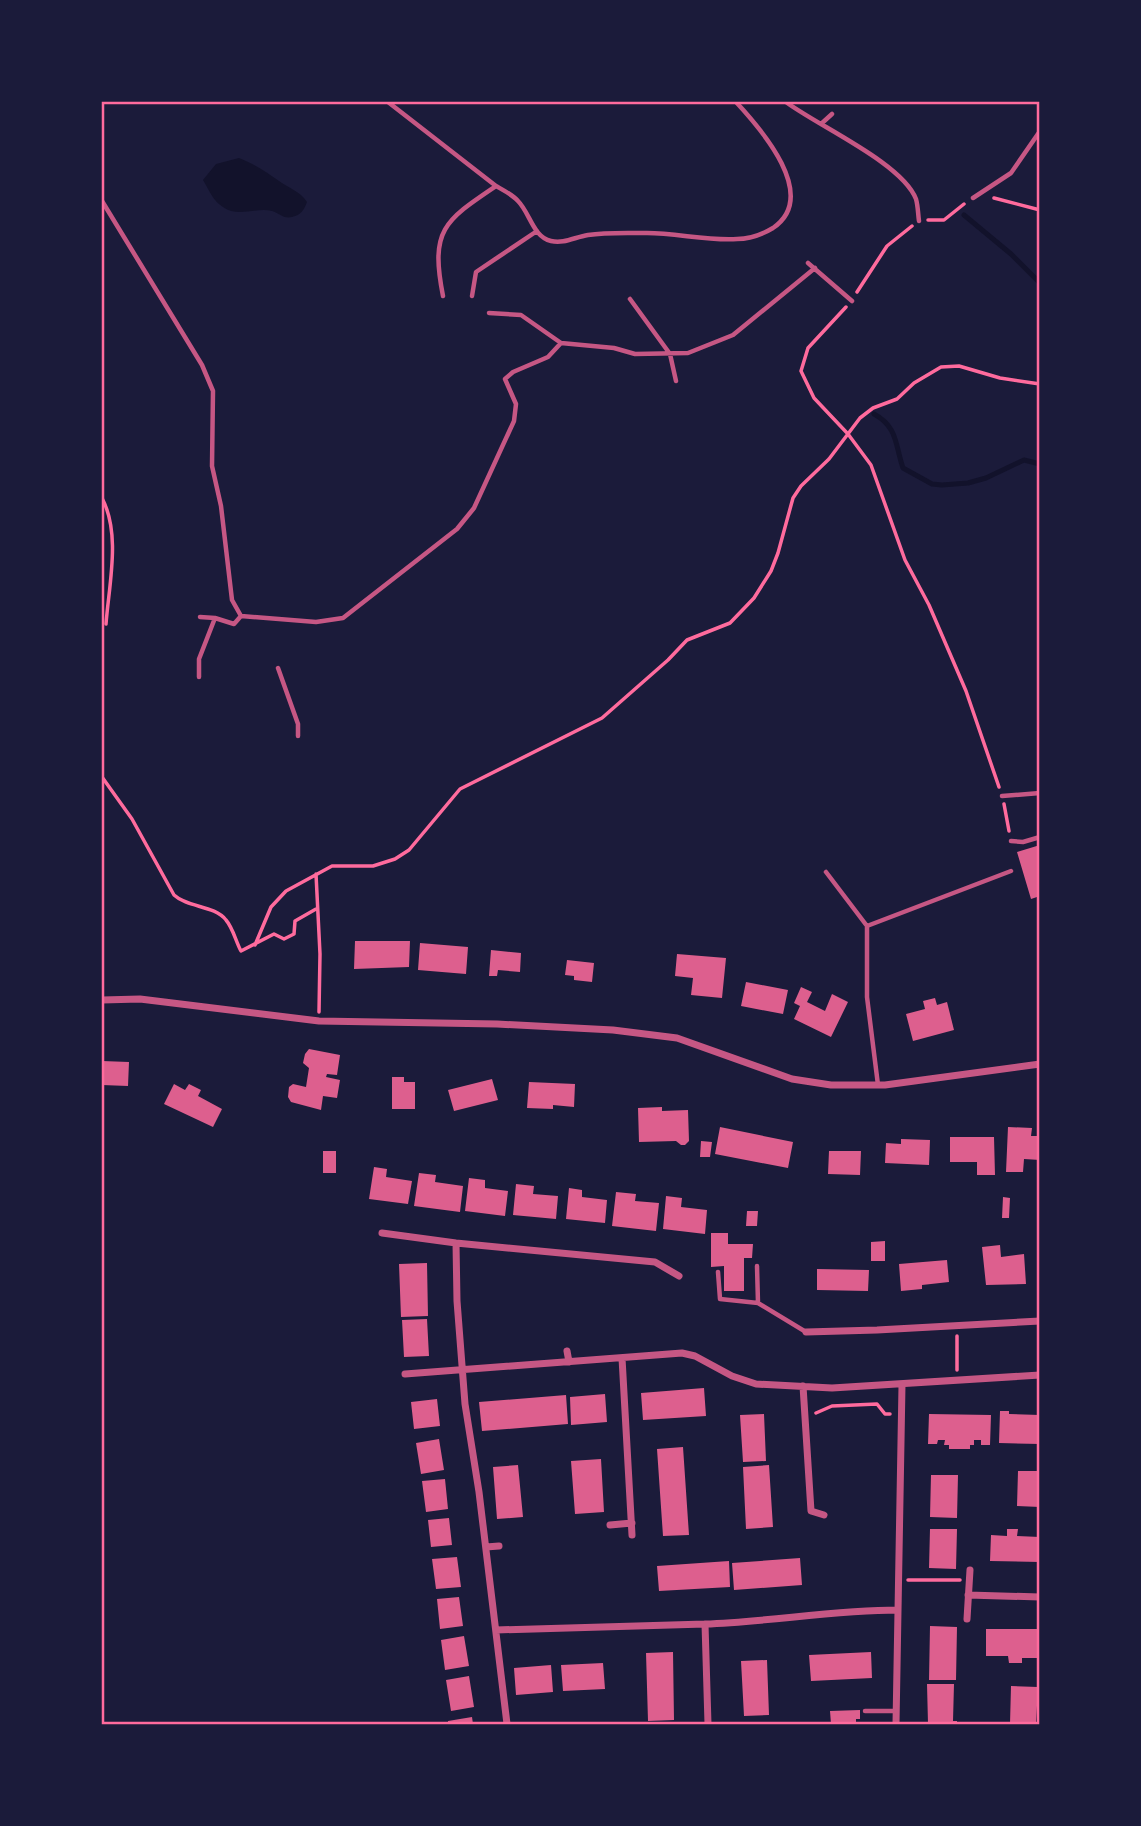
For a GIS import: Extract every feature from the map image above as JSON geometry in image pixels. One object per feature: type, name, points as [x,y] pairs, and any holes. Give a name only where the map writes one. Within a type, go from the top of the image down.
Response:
[{"type":"street","points":[[102,1000],[140,999],[319,1021],[497,1024],[626,1032],[692,1042],[792,1079],[831,1085],[878,1085],[1040,1064]]},
{"type":"street","points":[[382,1233],[456,1243],[655,1262],[679,1276]]},
{"type":"street","points":[[456,1243],[466,1404],[507,1724]]},
{"type":"street","points":[[806,1332],[1040,1321]]},
{"type":"street","points":[[567,1351],[569,1362]]},
{"type":"street","points":[[405,1374],[682,1353],[695,1356],[732,1376],[756,1384],[803,1387],[901,1385],[1040,1375]]},
{"type":"street","points":[[622,1358],[632,1535]]},
{"type":"street","points":[[896,1724],[901,1385]]},
{"type":"street","points":[[803,1387],[811,1511],[824,1515]]},
{"type":"street","points":[[610,1525],[632,1524]]},
{"type":"street","points":[[486,1547],[499,1546]]},
{"type":"street","points":[[967,1619],[970,1570]]},
{"type":"street","points":[[968,1595],[1040,1597]]},
{"type":"street","points":[[496,1630],[759,1624],[849,1611],[898,1610]]},
{"type":"street","points":[[705,1624],[708,1724]]},
{"type":"lane","points":[[388,102],[518,201],[537,231],[549,241],[563,242],[588,235],[647,233],[740,239],[764,233],[781,223],[787,213],[791,186],[783,165],[763,133],[736,102]]},
{"type":"lane","points":[[786,102],[861,148],[903,179],[916,200],[919,221]]},
{"type":"lane","points":[[821,124],[832,114]]},
{"type":"lane","points":[[973,198],[1011,173],[1040,131]]},
{"type":"lane","points":[[443,296],[438,269],[439,246],[446,225],[465,206],[496,186]]},
{"type":"lane","points":[[102,201],[202,365],[214,391],[212,466],[221,506],[232,600],[241,616]]},
{"type":"lane","points":[[472,296],[476,272],[537,231]]},
{"type":"lane","points":[[808,263],[852,301]]},
{"type":"lane","points":[[489,313],[521,315],[561,343],[614,348],[635,354],[688,352],[733,335],[815,268]]},
{"type":"lane","points":[[630,299],[670,354],[676,381]]},
{"type":"lane","points":[[241,616],[316,622],[343,618],[457,528],[474,509],[514,421],[516,404],[505,379],[513,372],[548,357],[561,343]]},
{"type":"lane","points":[[200,617],[234,624],[241,616]]},
{"type":"lane","points":[[199,677],[199,659],[215,618]]},
{"type":"lane","points":[[278,668],[298,724],[298,736]]},
{"type":"lane","points":[[1002,796],[1040,793]]},
{"type":"lane","points":[[1012,841],[1023,842],[1040,837]]},
{"type":"lane","points":[[867,926],[1011,871]]},
{"type":"lane","points":[[826,872],[867,926],[867,997],[878,1085]]},
{"type":"lane","points":[[757,1266],[758,1303]]},
{"type":"lane","points":[[718,1272],[720,1299],[758,1303],[806,1332]]},
{"type":"lane","points":[[865,1711],[896,1711]]},
{"type":"path","points":[[1012,841],[1002,796],[966,691],[929,605],[905,561],[871,464],[848,434],[814,398],[801,371],[808,348],[852,301],[887,246],[919,221],[944,219],[973,198],[997,198],[1040,210]]},
{"type":"path","points":[[255,945],[271,907],[286,891],[332,866],[373,866],[396,859],[409,850],[460,789],[602,718],[687,640],[730,623],[754,598],[771,571],[793,498],[801,486],[829,459],[860,418],[873,408],[897,399],[914,383],[941,367],[959,366],[1000,378],[1040,384]]},
{"type":"path","points":[[102,498],[110,518],[112,538],[106,624]]},
{"type":"path","points":[[102,777],[132,819],[174,895],[184,903],[226,919],[241,951],[274,934],[284,939],[294,934],[295,921],[316,909]]},
{"type":"path","points":[[316,874],[320,954],[319,1021]]},
{"type":"path","points":[[957,1326],[957,1381]]},
{"type":"path","points":[[804,1415],[811,1415],[832,1406],[877,1404],[886,1414],[901,1414]]},
{"type":"path","points":[[898,1580],[969,1580]]},
{"type":"shaded area","points":[[239,158],[260,168],[301,195],[307,202],[302,212],[286,217],[266,210],[235,212],[220,205],[203,180],[216,164]]},
{"type":"building","points":[[1040,845],[1040,896],[1031,899],[1017,852]]},
{"type":"building","points":[[355,941],[410,941],[409,967],[354,969]]},
{"type":"building","points":[[420,943],[468,947],[466,974],[418,970]]},
{"type":"building","points":[[491,950],[521,953],[520,972],[498,970],[497,976],[489,976]]},
{"type":"building","points":[[677,954],[726,958],[722,998],[691,995],[693,978],[675,976]]},
{"type":"building","points":[[567,960],[594,963],[592,982],[574,980],[574,976],[565,975]]},
{"type":"building","points":[[746,982],[788,990],[783,1014],[741,1006]]},
{"type":"building","points":[[801,987],[812,992],[807,1002],[825,1011],[832,994],[848,1002],[831,1037],[794,1019],[800,1006],[794,1003]]},
{"type":"building","points":[[935,998],[937,1005],[947,1002],[954,1030],[913,1041],[906,1014],[925,1009],[923,1001]]},
{"type":"building","points":[[309,1049],[340,1055],[337,1075],[327,1074],[326,1077],[340,1080],[337,1098],[323,1096],[321,1110],[291,1102],[288,1097],[289,1087],[293,1084],[306,1087],[309,1068],[303,1063]]},
{"type":"building","points":[[102,1061],[129,1062],[128,1086],[102,1085]]},
{"type":"building","points":[[392,1077],[404,1077],[404,1082],[415,1082],[415,1109],[392,1109]]},
{"type":"building","points":[[492,1079],[498,1100],[454,1111],[448,1090]]},
{"type":"building","points":[[529,1082],[575,1084],[574,1107],[553,1105],[553,1109],[527,1108]]},
{"type":"building","points":[[174,1084],[185,1090],[189,1084],[201,1090],[198,1096],[222,1109],[213,1127],[164,1104]]},
{"type":"building","points":[[662,1107],[662,1111],[688,1110],[689,1141],[685,1145],[676,1141],[639,1142],[638,1108]]},
{"type":"building","points":[[720,1127],[793,1142],[788,1168],[715,1154]]},
{"type":"building","points":[[1008,1127],[1032,1128],[1031,1136],[1040,1136],[1040,1160],[1024,1159],[1023,1172],[1006,1172]]},
{"type":"building","points":[[950,1137],[994,1137],[995,1175],[977,1175],[977,1162],[950,1162]]},
{"type":"building","points":[[901,1139],[930,1140],[929,1165],[885,1163],[886,1143],[901,1144]]},
{"type":"building","points":[[701,1141],[712,1142],[710,1157],[700,1157]]},
{"type":"building","points":[[323,1151],[336,1151],[336,1173],[323,1173]]},
{"type":"building","points":[[829,1151],[861,1151],[860,1175],[828,1174]]},
{"type":"building","points":[[374,1167],[387,1169],[386,1177],[412,1181],[408,1204],[369,1199]]},
{"type":"building","points":[[419,1173],[436,1175],[435,1182],[463,1186],[460,1212],[414,1206]]},
{"type":"building","points":[[469,1178],[485,1180],[485,1188],[508,1191],[505,1216],[465,1211]]},
{"type":"building","points":[[516,1184],[534,1186],[533,1194],[558,1196],[556,1219],[513,1215]]},
{"type":"building","points":[[569,1188],[582,1190],[582,1197],[607,1200],[605,1223],[566,1219]]},
{"type":"building","points":[[616,1192],[636,1194],[635,1201],[659,1203],[656,1231],[612,1226]]},
{"type":"building","points":[[666,1196],[682,1198],[681,1207],[707,1210],[705,1234],[663,1229]]},
{"type":"building","points":[[1003,1197],[1010,1198],[1009,1218],[1002,1218]]},
{"type":"building","points":[[747,1211],[758,1211],[757,1226],[746,1226]]},
{"type":"building","points":[[711,1233],[728,1233],[728,1244],[753,1244],[752,1258],[744,1258],[744,1291],[724,1291],[724,1266],[711,1267]]},
{"type":"building","points":[[885,1241],[885,1261],[871,1261],[871,1242]]},
{"type":"building","points":[[1000,1245],[1001,1257],[1024,1254],[1026,1284],[986,1285],[982,1247]]},
{"type":"building","points":[[947,1260],[949,1282],[901,1291],[899,1264]]},
{"type":"building","points":[[427,1263],[428,1316],[401,1317],[399,1264]]},
{"type":"building","points":[[817,1269],[869,1270],[868,1291],[817,1290]]},
{"type":"building","points":[[427,1319],[429,1356],[404,1357],[402,1320]]},
{"type":"building","points":[[704,1388],[706,1416],[643,1420],[641,1393]]},
{"type":"building","points":[[605,1394],[607,1422],[571,1425],[570,1397]]},
{"type":"building","points":[[566,1395],[568,1424],[482,1431],[479,1402]]},
{"type":"building","points":[[437,1399],[440,1426],[414,1429],[411,1402]]},
{"type":"building","points":[[1000,1411],[1040,1415],[1040,1444],[999,1443]]},
{"type":"building","points":[[764,1414],[766,1461],[743,1462],[740,1415]]},
{"type":"building","points":[[929,1414],[991,1415],[990,1445],[981,1445],[981,1440],[974,1440],[970,1449],[949,1449],[949,1445],[944,1445],[945,1440],[928,1444]]},
{"type":"building","points":[[439,1439],[444,1470],[421,1474],[416,1443]]},
{"type":"building","points":[[683,1447],[689,1535],[663,1536],[657,1449]]},
{"type":"building","points":[[601,1459],[604,1512],[575,1514],[571,1461]]},
{"type":"building","points":[[518,1465],[523,1517],[497,1519],[493,1467]]},
{"type":"building","points":[[769,1465],[773,1527],[746,1529],[743,1467]]},
{"type":"building","points":[[1018,1471],[1040,1471],[1040,1507],[1017,1506]]},
{"type":"building","points":[[931,1475],[958,1475],[957,1518],[930,1517]]},
{"type":"building","points":[[445,1479],[448,1509],[426,1512],[422,1481]]},
{"type":"building","points":[[449,1518],[452,1545],[431,1547],[428,1520]]},
{"type":"building","points":[[930,1529],[957,1529],[956,1569],[929,1568]]},
{"type":"building","points":[[1007,1529],[1018,1529],[1017,1536],[1040,1537],[1040,1562],[990,1561],[991,1535],[1007,1536]]},
{"type":"building","points":[[457,1557],[461,1587],[436,1589],[432,1559]]},
{"type":"building","points":[[800,1558],[802,1585],[734,1590],[732,1563]]},
{"type":"building","points":[[729,1561],[730,1587],[659,1591],[657,1566]]},
{"type":"building","points":[[459,1597],[463,1626],[440,1629],[437,1599]]},
{"type":"building","points":[[930,1626],[957,1627],[956,1680],[929,1680]]},
{"type":"building","points":[[986,1629],[1040,1629],[1040,1658],[1022,1658],[1022,1663],[1009,1663],[1008,1656],[986,1656]]},
{"type":"building","points":[[464,1636],[469,1666],[445,1670],[441,1640]]},
{"type":"building","points":[[673,1652],[674,1720],[648,1721],[646,1653]]},
{"type":"building","points":[[871,1652],[872,1678],[811,1681],[809,1655]]},
{"type":"building","points":[[767,1660],[769,1715],[744,1716],[741,1661]]},
{"type":"building","points":[[603,1663],[605,1689],[563,1691],[561,1665]]},
{"type":"building","points":[[551,1665],[553,1692],[516,1695],[514,1668]]},
{"type":"building","points":[[469,1676],[474,1707],[451,1711],[446,1680]]},
{"type":"building","points":[[927,1684],[954,1684],[953,1721],[957,1721],[957,1724],[928,1724]]},
{"type":"building","points":[[1011,1686],[1038,1687],[1036,1724],[1010,1724]]},
{"type":"building","points":[[860,1710],[860,1719],[856,1719],[856,1724],[831,1724],[830,1711]]},
{"type":"building","points":[[472,1717],[473,1724],[448,1724],[448,1721]]},
{"type":"waterway","points":[[964,215],[1011,254],[1040,283]]},
{"type":"waterway","points":[[874,414],[892,431],[903,468],[932,484],[968,483],[986,478],[1024,460],[1040,464]]}]
